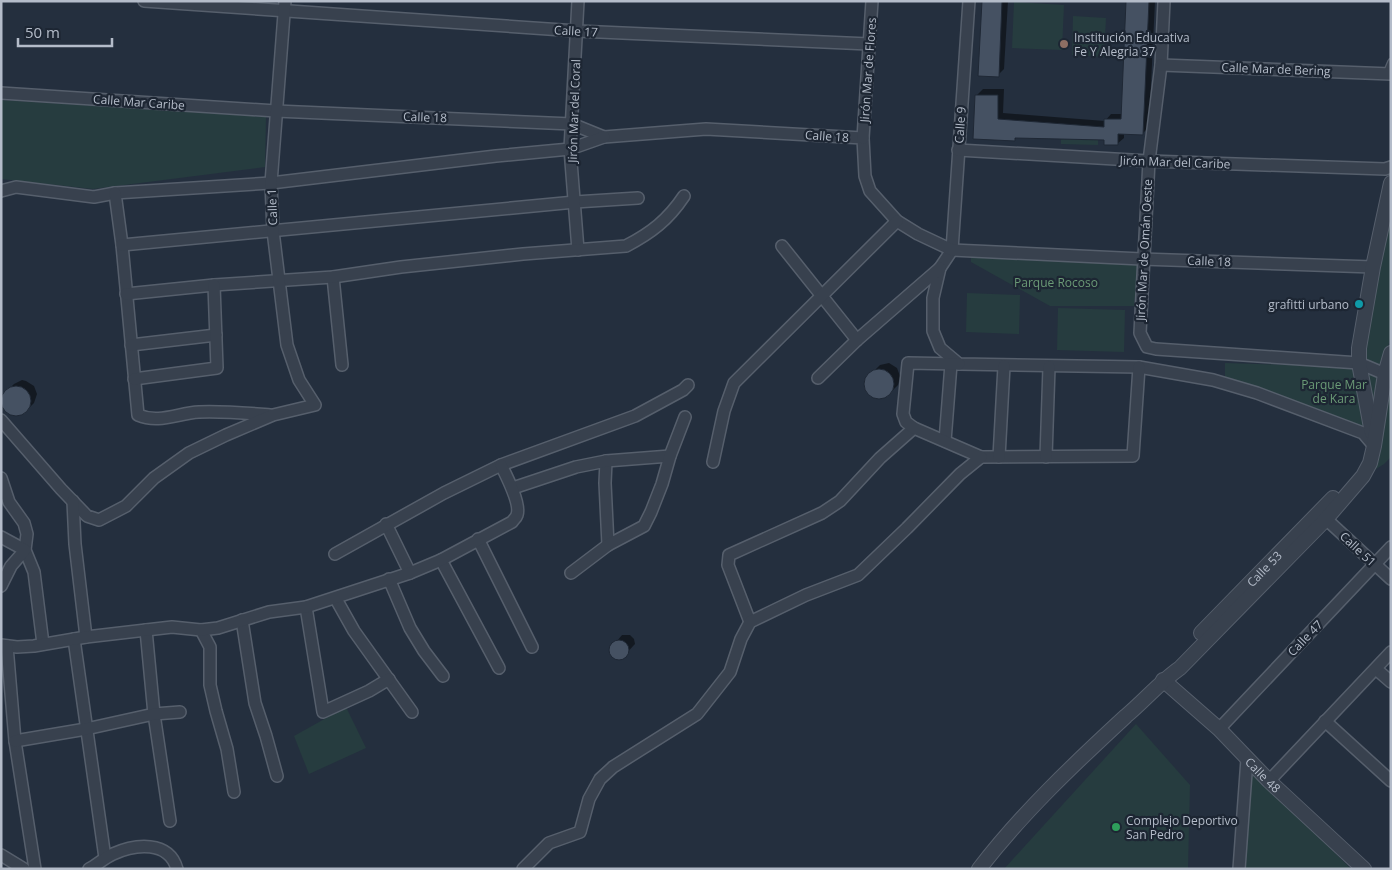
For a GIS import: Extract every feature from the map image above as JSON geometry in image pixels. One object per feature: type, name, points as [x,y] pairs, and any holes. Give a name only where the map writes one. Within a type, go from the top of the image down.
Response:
[{"type":"street","name":"Calle 17","points":[[144,1],[285,6],[576,31],[869,44]]},
{"type":"street","name":"Jirón Mar del Coral","points":[[578,1],[570,150],[578,250]]},
{"type":"street","name":"Jirón Mar de Flores","points":[[863,138],[872,1]]},
{"type":"street","name":"Calle 9","points":[[952,250],[969,1]]},
{"type":"street","name":"Jirón Mar de Omán Oeste","points":[[1164,1],[1161,65],[1149,162],[1142,259],[1140,333],[1148,347],[1165,350],[1359,363]]},
{"type":"street","name":"Calle 1","points":[[273,415],[315,405],[299,380],[287,345],[273,230],[271,183],[285,6]]},
{"type":"street","name":"Calle Mar de Bering","points":[[1161,65],[1388,74]]},
{"type":"street","name":"Calle Mar Caribe","points":[[1,93],[276,111]]},
{"type":"street","name":"Calle 18","points":[[276,111],[572,124],[604,137],[706,128],[863,138],[867,184],[870,191],[897,221],[918,234],[952,250],[1373,267]]},
{"type":"street","points":[[1,191],[16,187],[94,197],[115,193],[271,183],[496,156],[570,150],[604,137]]},
{"type":"street","name":"Jirón Mar del Caribe","points":[[958,150],[1149,162],[1385,169],[1391,167]]},
{"type":"street","name":"Calle 53","points":[[1374,446],[1359,363],[1373,267],[1391,183]]},
{"type":"street","points":[[115,193],[122,245],[138,415],[157,419],[198,412],[237,412],[273,415]]},
{"type":"street","points":[[126,294],[214,285],[333,277],[400,267],[523,254],[626,246],[664,222],[684,196]]},
{"type":"street","points":[[122,245],[575,202],[638,198]]},
{"type":"street","points":[[713,462],[724,411],[734,383],[897,221]]},
{"type":"street","points":[[782,246],[857,340]]},
{"type":"street","points":[[818,378],[857,340],[940,268],[952,250]]},
{"type":"street","points":[[940,268],[933,298],[933,331],[940,348],[955,364]]},
{"type":"street","points":[[333,277],[342,365]]},
{"type":"street","points":[[134,379],[217,368],[214,285]]},
{"type":"street","points":[[131,345],[216,335]]},
{"type":"street","name":"Calle 53","points":[[978,869],[1019,820],[1080,758],[1164,680],[1180,668],[1326,519],[1363,476],[1370,462],[1374,446],[1391,353]]},
{"type":"street","points":[[1139,366],[1133,456],[981,457],[914,428],[906,422],[903,414],[908,363],[1004,366],[1139,366],[1214,380],[1257,393],[1363,433],[1374,446]]},
{"type":"street","points":[[1359,363],[1388,377]]},
{"type":"street","points":[[945,441],[955,364]]},
{"type":"street","points":[[999,457],[1004,366]]},
{"type":"street","points":[[1046,457],[1049,366]]},
{"type":"street","points":[[336,554],[386,524],[501,465],[635,416],[683,390],[688,385]]},
{"type":"street","points":[[1,420],[87,516],[99,520],[126,506],[154,478],[189,453],[273,415]]},
{"type":"street","points":[[571,573],[608,546],[644,526],[685,417]]},
{"type":"street","points":[[750,622],[728,564],[729,556],[822,513],[840,501],[880,458],[914,428]]},
{"type":"street","points":[[513,488],[576,467],[606,461],[670,456]]},
{"type":"street","points":[[523,869],[549,843],[580,832],[589,799],[600,779],[606,773],[697,714],[730,672],[740,639],[750,622],[806,595],[858,575],[960,474],[981,457]]},
{"type":"street","points":[[606,461],[605,483],[608,546]]},
{"type":"street","name":"Calle 53","points":[[1164,680],[1171,663],[1356,474],[1370,462]]},
{"type":"street","points":[[35,869],[15,741],[4,645],[17,647],[172,627],[201,630],[218,628],[269,612],[306,608],[410,573],[441,560],[512,522],[517,515],[513,488],[501,465]]},
{"type":"street","points":[[1,478],[10,502],[24,523],[27,534],[25,550],[34,572],[43,644]]},
{"type":"street","points":[[73,501],[86,729],[106,858]]},
{"type":"street","name":"Calle 51","points":[[1326,519],[1391,579]]},
{"type":"street","points":[[386,524],[410,573]]},
{"type":"street","points":[[1,537],[25,550]]},
{"type":"street","points":[[478,540],[532,646]]},
{"type":"street","name":"Calle 47","points":[[1219,730],[1391,547]]},
{"type":"street","points":[[1,586],[11,566],[25,550]]},
{"type":"street","points":[[441,560],[499,668]]},
{"type":"street","points":[[389,579],[410,628],[443,676]]},
{"type":"street","points":[[336,599],[354,631],[412,712]]},
{"type":"street","points":[[306,608],[323,712],[369,691],[389,679]]},
{"type":"street","points":[[242,620],[255,703],[277,776]]},
{"type":"street","points":[[146,630],[154,714],[170,821]]},
{"type":"street","points":[[201,630],[210,647],[210,685],[227,749],[234,792]]},
{"type":"street","points":[[1269,781],[1391,652]]},
{"type":"street","points":[[1376,669],[1391,682]]},
{"type":"street","name":"Calle 48","points":[[1164,680],[1364,869]]},
{"type":"street","points":[[15,741],[86,729],[154,714],[180,712]]},
{"type":"street","points":[[1325,721],[1391,781]]},
{"type":"street","points":[[1239,869],[1247,759]]},
{"type":"street","points":[[89,869],[106,858],[131,849],[158,848],[172,857],[177,869]]},
{"type":"street","points":[[1,855],[24,869]]},
{"type":"lane","points":[[1388,74],[1391,62]]},
{"type":"green space","points":[[1014,2],[1064,5],[1062,50],[1012,48]]},
{"type":"green space","points":[[1073,16],[1106,18],[1104,57],[1072,55]]},
{"type":"green space","points":[[1,100],[266,117],[265,167],[93,189],[1,179]]},
{"type":"green space","points":[[1061,139],[1098,140],[1098,145],[1061,144]]},
{"type":"green space","points":[[1391,197],[1391,335],[1381,368],[1362,361]]},
{"type":"green space","name":"Parque Rocoso","points":[[971,255],[1138,262],[1134,306],[1050,306],[971,262]]},
{"type":"green space","points":[[967,293],[1020,295],[1019,334],[966,332]]},
{"type":"green space","points":[[1058,308],[1125,310],[1124,352],[1057,350]]},
{"type":"green space","name":"Parque Mar de Kara","points":[[1225,363],[1356,367],[1368,431],[1225,377]]},
{"type":"green space","points":[[1365,369],[1379,379],[1374,429]]},
{"type":"green space","points":[[1385,379],[1391,384],[1391,457],[1376,469],[1372,465]]},
{"type":"green space","points":[[346,707],[366,748],[309,774],[294,736]]},
{"type":"green space","name":"Complejo Deportivo San Pedro","points":[[1136,724],[1190,785],[1188,869],[1004,869]]},
{"type":"green space","points":[[1252,770],[1351,869],[1245,869]]},
{"type":"building","points":[[982,1],[1002,1],[999,77],[978,76]]},
{"type":"building","points":[[1126,1],[1149,1],[1143,135],[1118,134],[1118,145],[1104,145],[1104,140],[1015,138],[1015,141],[973,139],[975,95],[998,95],[998,119],[1104,127],[1104,119],[1121,119]]},
{"type":"building","points":[[879,369],[890,373],[894,384],[890,395],[879,399],[868,395],[864,384],[868,373]]},
{"type":"building","points":[[16,386],[26,391],[31,401],[26,411],[16,416],[6,411],[1,401],[6,391]]},
{"type":"building","points":[[619,640],[626,643],[629,650],[626,657],[619,660],[612,657],[609,650],[612,643]]},
{"type":"place","name":"Institución Educativa Fe Y Alegria 37","points":[[1064,44]]},
{"type":"place","name":"grafitti urbano","points":[[1359,304]]},
{"type":"place","name":"Complejo Deportivo San Pedro","points":[[1116,827]]}]
